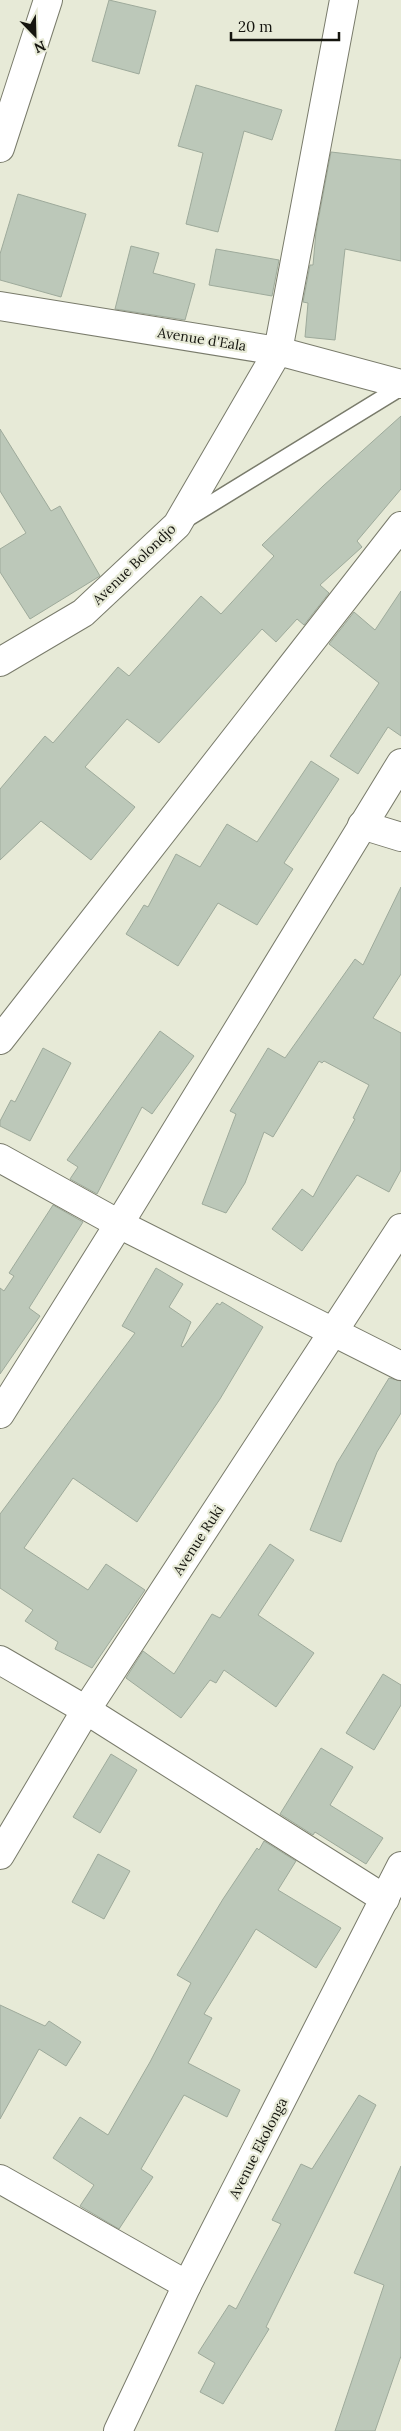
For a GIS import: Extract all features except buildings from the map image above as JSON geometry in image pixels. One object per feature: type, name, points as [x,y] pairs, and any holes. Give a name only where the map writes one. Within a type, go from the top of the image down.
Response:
[{"type":"street","points":[[0,148],[48,0]]},
{"type":"street","name":"Avenue Bolondjo","points":[[0,662],[82,613],[177,524],[278,351],[344,0]]},
{"type":"street","name":"Avenue d'Eala","points":[[0,306],[278,351],[401,386]]},
{"type":"street","points":[[0,1040],[401,526]]},
{"type":"street","points":[[0,1414],[119,1224],[401,763]]},
{"type":"street","points":[[362,825],[401,837]]},
{"type":"street","points":[[0,1158],[119,1224],[401,1366]]},
{"type":"street","name":"Avenue Ruki","points":[[0,1856],[86,1710],[335,1332],[401,1228]]},
{"type":"street","points":[[0,1660],[86,1710],[385,1899]]},
{"type":"street","name":"Avenue Ekolonga","points":[[118,2431],[187,2286],[401,1866]]},
{"type":"street","points":[[0,2179],[187,2286]]},
{"type":"lane","points":[[177,524],[401,386]]}]
